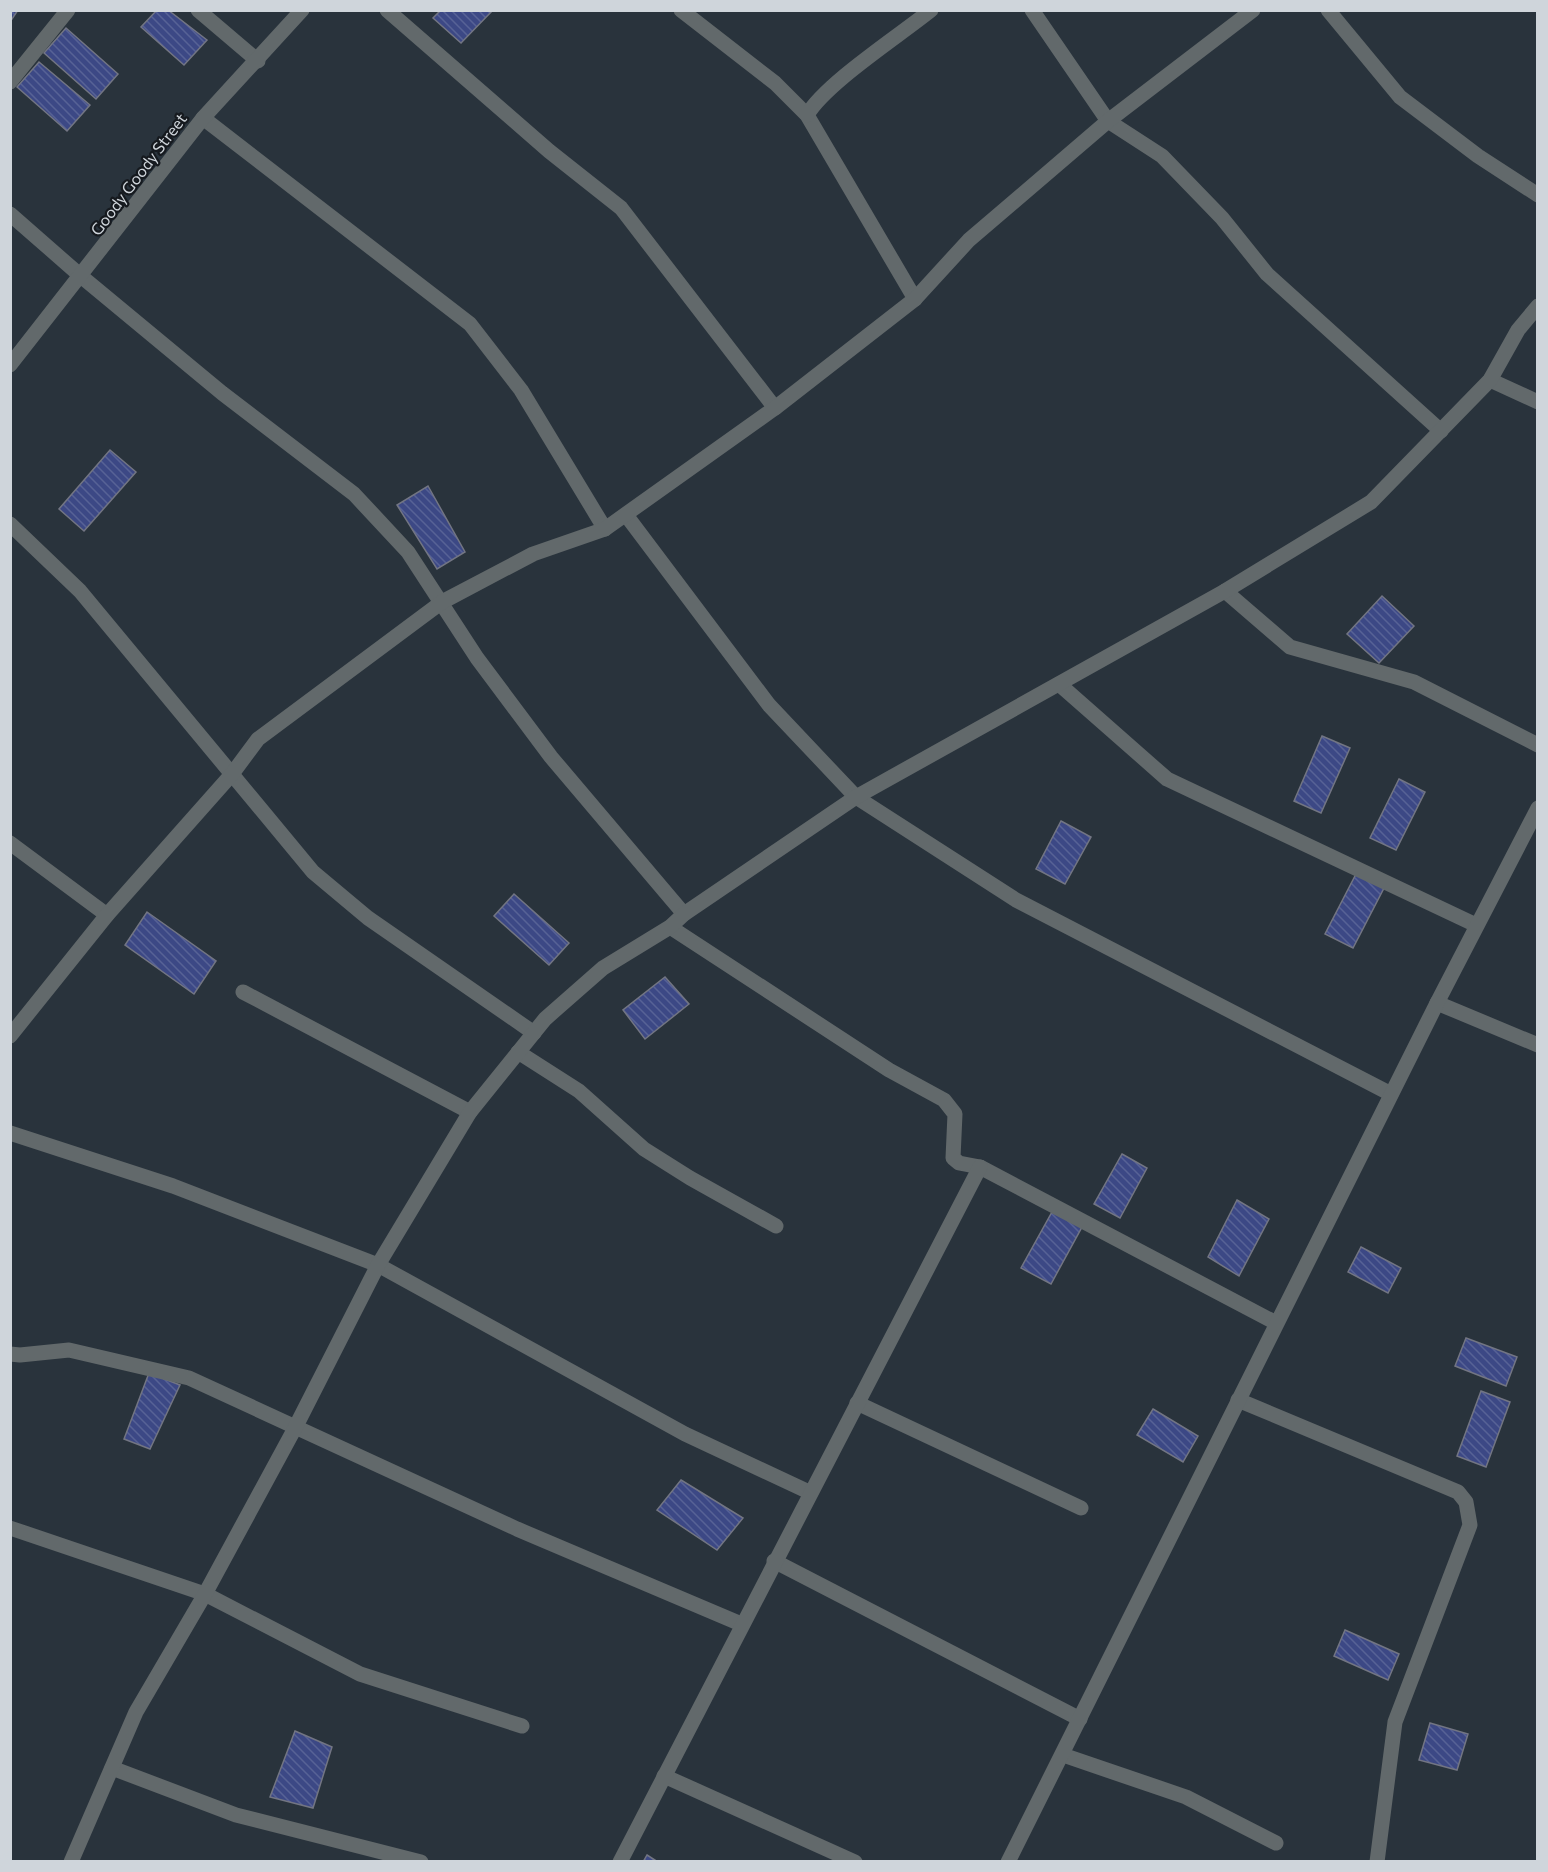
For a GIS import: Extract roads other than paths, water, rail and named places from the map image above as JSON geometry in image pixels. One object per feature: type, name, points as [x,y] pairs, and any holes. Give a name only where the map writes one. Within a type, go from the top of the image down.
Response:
[{"type":"street","points":[[10,82],[68,10]]},
{"type":"street","points":[[198,10],[258,61]]},
{"type":"street","name":"Goody Goody Street","points":[[10,365],[82,277],[203,118],[258,61],[302,10]]},
{"type":"street","points":[[387,10],[549,151],[621,208],[775,408]]},
{"type":"street","points":[[681,10],[775,83],[807,115],[915,299]]},
{"type":"street","points":[[807,115],[813,105],[830,89],[931,10]]},
{"type":"street","points":[[1032,10],[1108,121],[1162,156],[1222,218],[1268,274],[1441,431]]},
{"type":"street","points":[[10,1036],[107,915],[232,774],[258,740],[442,602],[532,554],[605,529],[775,408],[915,299],[969,240],[1108,121],[1253,10]]},
{"type":"street","points":[[1328,10],[1400,97],[1478,156],[1538,195]]},
{"type":"street","points":[[203,118],[470,324],[521,390],[605,529]]},
{"type":"street","points":[[10,214],[222,393],[354,494],[408,552],[477,658],[551,758],[684,914]]},
{"type":"street","points":[[71,1862],[136,1712],[205,1594],[295,1428],[378,1265],[470,1112],[545,1019],[603,968],[670,927],[684,914],[856,798],[1225,591],[1371,502],[1490,380],[1518,330],[1538,306]]},
{"type":"street","points":[[1490,380],[1538,402]]},
{"type":"street","points":[[626,515],[769,705],[856,798],[1017,900],[1391,1094]]},
{"type":"street","points":[[10,524],[80,591],[313,872],[368,918],[534,1033]]},
{"type":"street","points":[[1225,591],[1290,647],[1414,682],[1538,745]]},
{"type":"street","points":[[1059,684],[1167,779],[1476,925]]},
{"type":"street","points":[[1008,1862],[1391,1094],[1538,808]]},
{"type":"street","points":[[10,843],[107,915]]},
{"type":"street","points":[[670,927],[889,1070],[944,1100],[955,1114],[953,1158],[959,1163],[980,1167],[1276,1323]]},
{"type":"street","points":[[243,992],[470,1112]]},
{"type":"street","points":[[1437,1003],[1538,1045]]},
{"type":"street","points":[[518,1052],[579,1091],[644,1149],[690,1178],[776,1226]]},
{"type":"street","points":[[10,1133],[173,1186],[378,1265],[685,1434],[809,1492]]},
{"type":"street","points":[[620,1862],[809,1492],[980,1167]]},
{"type":"street","points":[[10,1354],[69,1350],[189,1378],[517,1529],[741,1624]]},
{"type":"street","points":[[1238,1400],[1458,1492],[1466,1502],[1470,1525],[1395,1722],[1377,1862]]},
{"type":"street","points":[[857,1403],[1081,1508]]},
{"type":"street","points":[[12,1532],[205,1594],[360,1674],[522,1726]]},
{"type":"street","points":[[774,1561],[1080,1719]]},
{"type":"street","points":[[1063,1755],[1186,1797],[1276,1843]]},
{"type":"street","points":[[112,1768],[236,1815],[421,1862]]},
{"type":"street","points":[[664,1776],[855,1862]]}]
